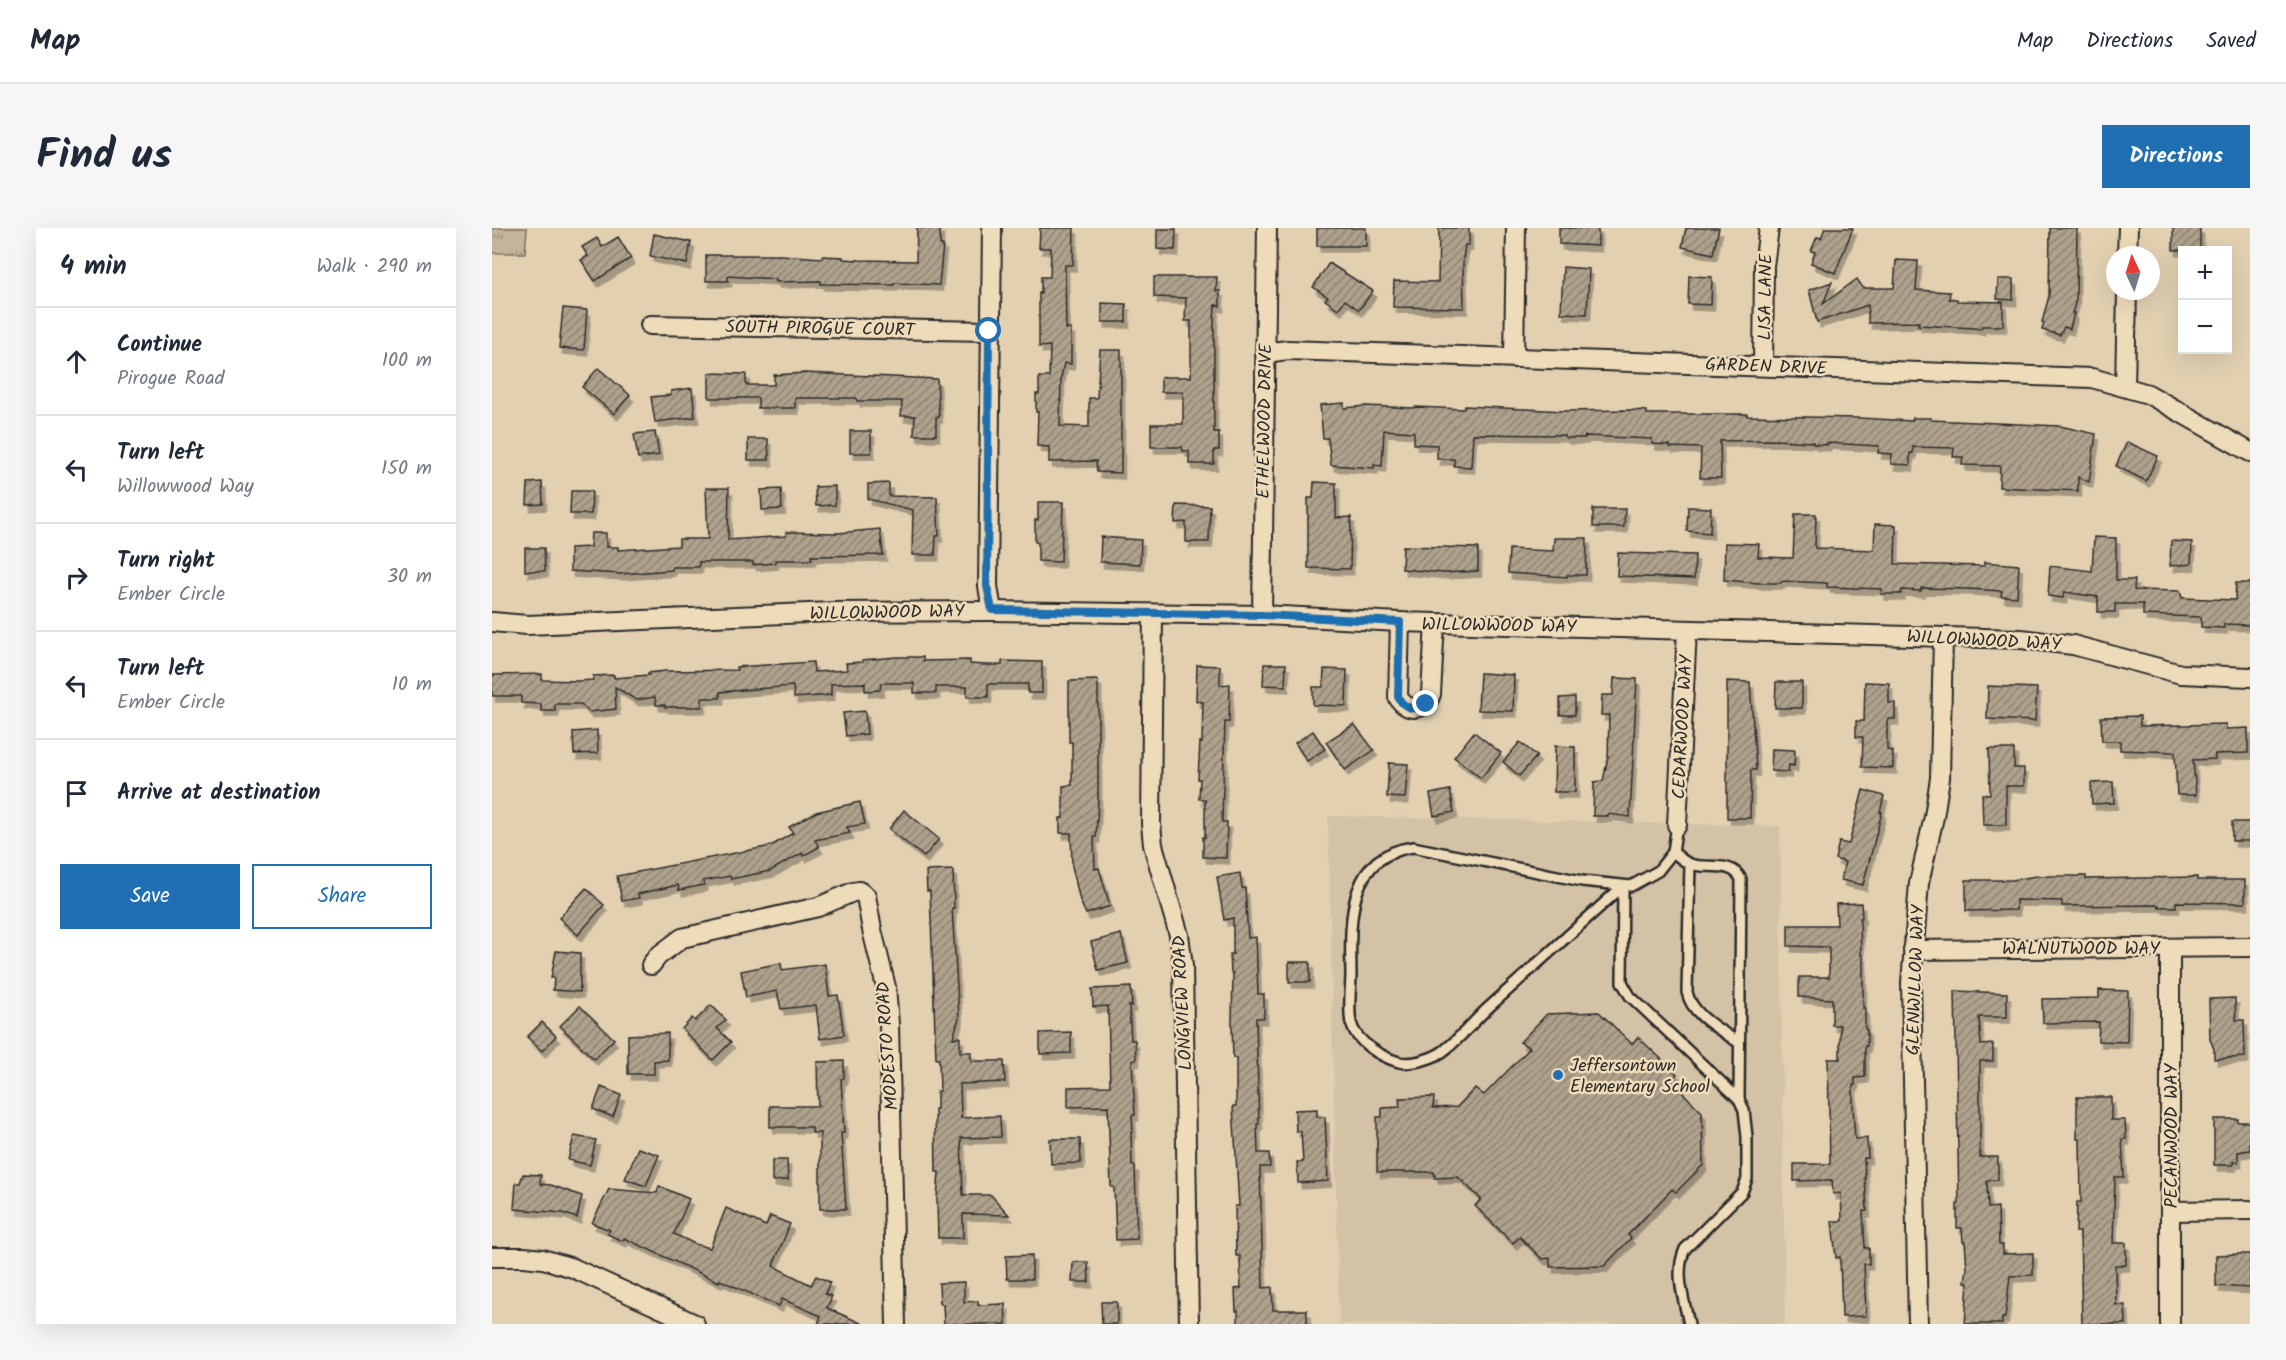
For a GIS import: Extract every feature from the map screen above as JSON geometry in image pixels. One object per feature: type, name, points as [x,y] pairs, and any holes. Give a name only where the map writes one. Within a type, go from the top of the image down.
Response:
[{"type":"street","points":[[992,228],[987,586],[992,610]]},
{"type":"street","name":"ETHELWOOD DRIVE","points":[[1262,615],[1268,228]]},
{"type":"street","points":[[1514,358],[1516,228]]},
{"type":"street","name":"LISA LANE","points":[[1763,366],[1764,266],[1769,228]]},
{"type":"street","points":[[2127,246],[2128,228]]},
{"type":"street","points":[[2125,387],[2127,300]]},
{"type":"street","name":"SOUTH PIROGUE COURT","points":[[650,325],[989,331]]},
{"type":"street","name":"GARDEN DRIVE","points":[[1265,353],[1288,350],[2092,378],[2148,394],[2250,452]]},
{"type":"street","name":"WILLOWWOOD WAY","points":[[492,622],[527,626],[832,612],[992,610],[1262,615],[1400,622],[2021,639],[2062,644],[2181,674],[2250,677]]},
{"type":"street","name":"LONGVIEW ROAD","points":[[1153,614],[1152,834],[1153,845],[1179,934],[1184,966],[1189,1324]]},
{"type":"street","points":[[1400,622],[1398,697],[1405,706],[1416,709],[1426,704],[1431,694],[1435,623]]},
{"type":"street","name":"CEDARWOOD WAY","points":[[1677,825],[1687,630]]},
{"type":"street","name":"GLENWILLOW WAY","points":[[1918,1324],[1911,983],[1919,883],[1940,778],[1943,638]]},
{"type":"street","name":"MODESTO ROAD","points":[[651,965],[658,956],[682,938],[818,907],[853,892],[859,891],[866,896],[886,987],[890,1024],[896,1324]]},
{"type":"street","name":"WALNUTWOOD WAY","points":[[1913,950],[2250,947]]},
{"type":"street","name":"PECANWOOD WAY","points":[[2170,948],[2170,1324]]},
{"type":"street","points":[[2171,1210],[2250,1210]]},
{"type":"street","points":[[492,1257],[543,1259],[573,1268],[695,1324]]},
{"type":"lane","points":[[1623,886],[1444,1051],[1423,1060],[1401,1062],[1376,1052],[1358,1037],[1351,1023],[1350,939],[1357,889],[1365,872],[1379,859],[1397,849],[1413,847],[1582,881],[1631,886],[1658,871],[1674,852],[1677,825]]},
{"type":"lane","points":[[1674,852],[1690,864],[1735,871],[1741,879],[1739,1099]]},
{"type":"lane","points":[[1690,864],[1687,992],[1690,1003],[1695,1011],[1739,1043]]},
{"type":"lane","points":[[1623,886],[1622,982],[1630,996],[1739,1099],[1744,1110],[1747,1137],[1747,1179],[1742,1192],[1685,1249],[1680,1261],[1679,1275],[1689,1324]]},
{"type":"shaded area","name":"Jeffersontown Elementary School","points":[[1328,816],[1780,826],[1785,1324],[1339,1324]]},
{"type":"green space","points":[[492,228],[527,228],[525,253],[492,253]]},
{"type":"building","points":[[917,228],[940,228],[940,245],[943,245],[939,285],[821,284],[821,281],[776,282],[776,279],[728,276],[728,281],[706,281],[706,255],[781,255],[822,258],[822,256],[859,260],[916,261]]},
{"type":"building","points":[[1040,228],[1074,228],[1073,265],[1065,265],[1066,329],[1071,329],[1071,364],[1064,363],[1061,378],[1060,426],[1089,427],[1089,398],[1097,398],[1100,350],[1121,350],[1121,473],[1097,472],[1096,461],[1049,462],[1049,447],[1037,446],[1036,394],[1039,394],[1039,377],[1049,377],[1050,346],[1039,347],[1039,293],[1041,294],[1041,277],[1050,277],[1051,248],[1039,248]]},
{"type":"building","points":[[1317,228],[1366,228],[1366,246],[1317,246]]},
{"type":"building","points":[[1439,228],[1469,228],[1469,245],[1465,245],[1463,260],[1464,308],[1393,307],[1394,281],[1438,282]]},
{"type":"building","points":[[1559,228],[1598,228],[1598,246],[1559,244]]},
{"type":"building","points":[[1686,228],[1719,228],[1713,254],[1682,247]]},
{"type":"building","points":[[1825,228],[1853,228],[1835,273],[1811,263],[1815,252],[1811,251],[1817,237],[1821,238]]},
{"type":"building","points":[[2050,228],[2077,228],[2076,300],[2072,313],[2074,313],[2070,329],[2064,327],[2060,335],[2042,330],[2049,296]]},
{"type":"building","points":[[2173,228],[2200,228],[2200,246],[2178,246],[2178,250],[2173,250]]},
{"type":"building","points":[[1157,229],[1176,229],[1175,250],[1157,249]]},
{"type":"building","points":[[654,234],[691,242],[687,264],[650,256]]},
{"type":"building","points":[[618,237],[631,258],[595,281],[581,260],[588,256],[582,247],[597,238],[602,247]]},
{"type":"building","points":[[1896,260],[1918,261],[1916,290],[1950,292],[1949,299],[1957,299],[1957,301],[2003,302],[2003,326],[1982,326],[1981,329],[1918,325],[1919,322],[1868,323],[1868,305],[1817,322],[1809,290],[1832,282],[1823,304],[1857,279],[1863,288],[1894,288]]},
{"type":"building","points":[[1329,263],[1373,291],[1359,310],[1345,300],[1338,309],[1325,300],[1328,297],[1313,287]]},
{"type":"building","points":[[1563,267],[1589,269],[1587,314],[1561,313]]},
{"type":"building","points":[[1689,276],[1712,277],[1711,305],[1688,304]]},
{"type":"building","points":[[1154,277],[1217,277],[1216,291],[1220,291],[1220,306],[1215,305],[1214,322],[1214,432],[1219,432],[1219,450],[1214,450],[1214,464],[1189,464],[1189,451],[1183,451],[1182,447],[1151,447],[1151,424],[1183,424],[1183,392],[1161,392],[1161,377],[1191,377],[1191,321],[1185,321],[1186,298],[1154,297]]},
{"type":"building","points":[[1998,279],[2013,279],[2013,300],[1997,299]]},
{"type":"building","points":[[1102,303],[1126,304],[1126,322],[1102,322]]},
{"type":"building","points":[[563,308],[587,310],[584,350],[559,348]]},
{"type":"building","points":[[598,368],[630,395],[614,414],[582,387]]},
{"type":"building","points":[[709,373],[746,374],[746,385],[774,385],[774,375],[805,373],[937,379],[939,417],[936,417],[936,435],[914,435],[915,416],[901,416],[902,401],[795,398],[795,408],[758,408],[758,398],[709,398]]},
{"type":"building","points":[[692,388],[695,417],[655,422],[651,397],[671,395],[671,391]]},
{"type":"building","points":[[1344,403],[1344,408],[1366,406],[1464,409],[1465,406],[1564,411],[1629,410],[1647,411],[1647,414],[1747,414],[1747,416],[1912,421],[1913,418],[1931,418],[1931,420],[2060,426],[2096,434],[2089,482],[2078,477],[2078,491],[1999,487],[2000,466],[1962,465],[1963,457],[1953,457],[1954,448],[1913,447],[1913,453],[1910,453],[1910,465],[1891,464],[1892,454],[1878,453],[1879,446],[1827,443],[1827,445],[1775,440],[1720,441],[1721,478],[1700,478],[1701,448],[1652,444],[1652,439],[1473,434],[1471,467],[1454,466],[1454,459],[1437,459],[1437,445],[1414,444],[1414,432],[1384,430],[1382,466],[1374,465],[1374,468],[1331,465],[1328,438],[1323,438],[1320,405]]},
{"type":"building","points":[[850,431],[871,431],[871,453],[850,453]]},
{"type":"building","points":[[655,432],[659,455],[638,458],[634,434]]},
{"type":"building","points":[[748,439],[768,439],[769,460],[748,460]]},
{"type":"building","points":[[2127,442],[2158,456],[2146,481],[2116,466]]},
{"type":"building","points":[[542,482],[543,504],[527,505],[528,483]]},
{"type":"building","points":[[1314,482],[1336,483],[1336,518],[1351,517],[1350,569],[1308,568],[1308,498],[1313,498]]},
{"type":"building","points":[[889,483],[889,496],[937,497],[939,536],[936,536],[935,555],[912,555],[913,510],[868,499],[868,484]]},
{"type":"building","points":[[835,486],[835,505],[816,506],[815,487]]},
{"type":"building","points":[[706,488],[729,488],[728,540],[786,536],[786,532],[838,533],[880,529],[883,555],[811,556],[812,560],[775,560],[775,563],[753,565],[753,562],[699,562],[699,567],[672,567],[672,570],[621,574],[570,571],[570,548],[590,547],[591,533],[606,533],[606,547],[618,547],[618,550],[679,546],[679,539],[708,539]]},
{"type":"building","points":[[781,489],[782,509],[762,510],[761,490]]},
{"type":"building","points":[[571,491],[592,491],[591,514],[570,514]]},
{"type":"building","points":[[1038,502],[1063,502],[1061,562],[1038,561],[1035,520],[1038,520]]},
{"type":"building","points":[[1176,505],[1210,506],[1209,542],[1186,542],[1186,522],[1175,523]]},
{"type":"building","points":[[1688,507],[1711,508],[1710,533],[1687,531]]},
{"type":"building","points":[[1593,509],[1625,509],[1624,527],[1593,527]]},
{"type":"building","points":[[1795,514],[1816,514],[1815,548],[1874,550],[1875,524],[1896,525],[1895,564],[1984,566],[1984,562],[2019,565],[2017,597],[2001,596],[2002,591],[1921,588],[1921,591],[1902,590],[1901,594],[1881,594],[1882,589],[1827,587],[1827,583],[1781,581],[1781,583],[1759,583],[1724,580],[1725,543],[1759,544],[1758,557],[1793,558]]},
{"type":"building","points":[[1101,537],[1141,540],[1140,564],[1100,562]]},
{"type":"building","points":[[2094,537],[2116,538],[2116,580],[2135,580],[2134,590],[2180,591],[2182,598],[2235,600],[2236,583],[2250,583],[2250,625],[2224,624],[2224,628],[2201,627],[2201,617],[2143,615],[2143,604],[2115,604],[2115,612],[2098,612],[2098,597],[2064,592],[2063,598],[2048,596],[2050,566],[2092,571]]},
{"type":"building","points":[[1554,538],[1587,538],[1586,575],[1567,575],[1567,577],[1508,573],[1509,549],[1553,551]]},
{"type":"building","points":[[2171,541],[2192,542],[2191,564],[2170,566]]},
{"type":"building","points":[[1403,546],[1478,548],[1478,571],[1444,573],[1402,569]]},
{"type":"building","points":[[525,548],[544,548],[545,571],[525,571]]},
{"type":"building","points":[[1618,553],[1695,555],[1694,579],[1617,576]]},
{"type":"building","points":[[897,657],[923,657],[923,661],[970,660],[970,664],[985,665],[1002,665],[1002,661],[1042,662],[1042,693],[1028,693],[1028,684],[988,684],[988,697],[967,697],[967,687],[936,687],[936,693],[914,693],[914,683],[881,683],[880,690],[865,691],[865,683],[831,684],[831,695],[794,698],[793,686],[720,692],[720,698],[702,698],[702,707],[665,707],[665,705],[656,705],[655,697],[636,700],[615,687],[616,709],[589,712],[581,704],[555,704],[555,711],[541,711],[541,704],[521,703],[521,696],[492,696],[492,675],[542,674],[542,680],[578,681],[593,680],[593,676],[614,675],[614,678],[666,671],[737,670],[736,667],[813,662],[814,672],[847,670],[846,663]]},
{"type":"building","points":[[1264,664],[1286,664],[1285,686],[1263,685]]},
{"type":"building","points":[[1197,665],[1220,666],[1220,685],[1230,684],[1229,722],[1225,722],[1222,822],[1227,822],[1226,858],[1203,857],[1205,799],[1199,799],[1200,779],[1198,779],[1203,702],[1196,701]]},
{"type":"building","points":[[1324,669],[1347,670],[1346,706],[1313,705],[1313,687],[1323,687]]},
{"type":"building","points":[[1480,673],[1514,675],[1513,711],[1478,710]]},
{"type":"building","points":[[1614,678],[1637,679],[1630,817],[1608,814],[1608,816],[1593,816],[1594,782],[1603,781],[1608,757],[1609,715],[1601,715],[1602,695],[1613,695]]},
{"type":"building","points":[[1098,680],[1098,800],[1096,837],[1094,837],[1095,869],[1099,868],[1110,906],[1086,914],[1080,901],[1072,866],[1071,833],[1060,833],[1060,818],[1063,818],[1063,786],[1072,785],[1069,681]]},
{"type":"building","points":[[1727,681],[1750,682],[1756,770],[1751,770],[1750,818],[1727,818]]},
{"type":"building","points":[[1776,682],[1802,682],[1802,708],[1775,708]]},
{"type":"building","points":[[1865,682],[1889,683],[1889,703],[1895,703],[1895,719],[1887,721],[1887,750],[1893,751],[1893,768],[1862,767],[1863,737],[1856,737],[1856,721],[1864,721]]},
{"type":"building","points":[[1988,686],[2037,688],[2035,721],[1987,719]]},
{"type":"building","points":[[1575,697],[1575,715],[1560,715],[1560,698]]},
{"type":"building","points":[[865,711],[867,734],[846,736],[843,713]]},
{"type":"building","points":[[2140,716],[2140,726],[2226,724],[2226,729],[2248,728],[2248,753],[2215,754],[2215,759],[2193,760],[2196,795],[2177,795],[2175,752],[2120,750],[2120,741],[2102,741],[2101,717]]},
{"type":"building","points":[[1354,724],[1374,750],[1345,770],[1326,742]]},
{"type":"building","points":[[597,730],[598,753],[574,754],[573,732]]},
{"type":"building","points":[[1313,731],[1325,749],[1307,761],[1295,743]]},
{"type":"building","points":[[1474,732],[1501,753],[1481,778],[1454,757]]},
{"type":"building","points":[[1520,742],[1537,756],[1519,776],[1503,762]]},
{"type":"building","points":[[1555,746],[1575,747],[1575,792],[1554,792]]},
{"type":"building","points":[[1772,749],[1795,750],[1794,766],[1789,765],[1788,772],[1771,771]]},
{"type":"building","points":[[1989,749],[2014,749],[2014,768],[2024,768],[2024,786],[2006,786],[2006,825],[1983,825],[1982,794],[1990,794]]},
{"type":"building","points":[[1389,763],[1408,764],[1405,798],[1387,797]]},
{"type":"building","points":[[2113,782],[2114,803],[2092,804],[2091,783]]},
{"type":"building","points":[[1450,790],[1454,812],[1434,816],[1430,794]]},
{"type":"building","points":[[1863,790],[1884,796],[1863,885],[1841,880],[1845,862],[1835,859],[1839,842],[1849,844]]},
{"type":"building","points":[[860,802],[865,824],[847,827],[850,833],[815,840],[819,847],[803,856],[802,853],[770,871],[731,879],[730,876],[703,881],[704,885],[679,890],[678,885],[638,894],[639,898],[622,901],[617,876],[771,846],[793,833],[789,827],[816,812]]},
{"type":"building","points":[[904,810],[939,839],[924,857],[889,829]]},
{"type":"building","points":[[2232,822],[2250,822],[2250,841],[2232,841]]},
{"type":"building","points":[[953,870],[954,908],[952,908],[959,1018],[953,1038],[960,1037],[960,1052],[971,1052],[971,1061],[1004,1061],[1005,1082],[960,1084],[961,1118],[1000,1116],[1001,1137],[961,1138],[963,1195],[991,1195],[1009,1215],[963,1214],[963,1238],[938,1238],[939,1172],[936,1172],[935,1109],[937,1109],[937,1091],[940,1091],[939,1059],[936,1059],[930,891],[927,891],[926,871]]},
{"type":"building","points":[[1240,873],[1242,888],[1245,888],[1248,938],[1256,937],[1258,994],[1264,994],[1264,1018],[1256,1018],[1258,1153],[1269,1153],[1270,1167],[1260,1167],[1263,1288],[1272,1287],[1273,1310],[1307,1310],[1307,1324],[1238,1324],[1238,1311],[1236,1311],[1235,1289],[1241,1288],[1240,1256],[1236,1256],[1235,1206],[1239,1206],[1233,1106],[1236,1106],[1236,1058],[1233,1058],[1232,1022],[1233,973],[1231,973],[1230,954],[1233,954],[1233,918],[1224,920],[1217,877]]},
{"type":"building","points":[[2037,876],[2086,876],[2086,879],[2197,877],[2197,880],[2245,880],[2245,903],[2176,902],[2176,907],[2159,907],[2159,905],[2062,906],[2062,901],[2016,900],[2016,910],[1966,911],[1966,880],[2012,880]]},
{"type":"building","points":[[586,888],[604,905],[578,935],[559,918]]},
{"type":"building","points":[[1861,903],[1863,1008],[1865,1008],[1867,1046],[1865,1046],[1865,1077],[1855,1078],[1855,1085],[1853,1085],[1853,1108],[1855,1139],[1867,1138],[1868,1158],[1864,1158],[1867,1211],[1863,1211],[1865,1248],[1869,1248],[1869,1264],[1864,1264],[1866,1316],[1842,1317],[1840,1257],[1836,1258],[1832,1221],[1842,1221],[1841,1193],[1833,1194],[1832,1180],[1794,1181],[1794,1164],[1830,1164],[1828,1059],[1840,1059],[1840,1025],[1832,1025],[1832,999],[1799,997],[1799,977],[1829,977],[1829,947],[1788,946],[1788,925],[1837,925],[1836,904]]},
{"type":"building","points":[[1121,934],[1128,963],[1098,970],[1091,942]]},
{"type":"building","points":[[556,951],[580,953],[580,992],[553,990],[554,978],[551,978]]},
{"type":"building","points":[[1289,962],[1310,962],[1310,982],[1289,982]]},
{"type":"building","points":[[781,963],[782,970],[825,964],[829,996],[838,995],[844,1035],[820,1039],[816,1005],[781,1009],[777,991],[746,997],[741,971]]},
{"type":"building","points":[[1131,987],[1132,1006],[1129,1006],[1131,1040],[1135,1040],[1136,1060],[1132,1061],[1135,1115],[1132,1115],[1133,1132],[1131,1132],[1132,1166],[1135,1166],[1137,1239],[1116,1240],[1114,1187],[1111,1187],[1108,1106],[1068,1107],[1068,1087],[1110,1086],[1108,1006],[1093,1007],[1092,989]]},
{"type":"building","points":[[2099,990],[2128,991],[2127,1042],[2098,1041],[2099,1022],[2043,1023],[2042,999],[2099,998]]},
{"type":"building","points":[[1955,991],[2007,993],[2007,1017],[1979,1017],[1981,1045],[1993,1044],[1993,1061],[1980,1061],[1980,1157],[1998,1157],[1998,1180],[1987,1180],[1988,1208],[1998,1207],[1999,1245],[2003,1245],[2003,1254],[2033,1253],[2033,1275],[2010,1276],[2005,1318],[2002,1318],[2002,1324],[1965,1324],[1968,1283],[1965,1282],[1967,1268],[1965,1242],[1963,1242],[1962,1228],[1957,1228],[1957,1204],[1959,1204]]},
{"type":"building","points":[[2235,998],[2236,1020],[2244,1020],[2245,1057],[2214,1059],[2214,1049],[2210,1039],[2209,999]]},
{"type":"building","points":[[711,1005],[726,1020],[717,1028],[731,1042],[713,1060],[682,1029],[692,1018],[695,1021]]},
{"type":"building","points":[[580,1006],[614,1039],[594,1059],[560,1026]]},
{"type":"building","points":[[1599,1012],[1632,1044],[1638,1037],[1677,1074],[1670,1080],[1702,1112],[1703,1165],[1676,1192],[1672,1189],[1628,1235],[1631,1238],[1604,1266],[1550,1267],[1550,1258],[1542,1259],[1520,1237],[1513,1243],[1475,1206],[1481,1199],[1458,1177],[1435,1178],[1434,1172],[1377,1172],[1377,1117],[1382,1117],[1382,1108],[1400,1107],[1399,1098],[1434,1097],[1433,1108],[1457,1107],[1475,1088],[1484,1095],[1530,1048],[1520,1042],[1547,1014]]},
{"type":"building","points":[[542,1022],[556,1036],[542,1051],[527,1037]]},
{"type":"building","points":[[1071,1032],[1071,1053],[1040,1054],[1040,1033]]},
{"type":"building","points":[[668,1033],[668,1060],[654,1061],[654,1074],[628,1074],[628,1035]]},
{"type":"building","points":[[844,1061],[844,1078],[841,1079],[844,1133],[841,1133],[846,1209],[820,1209],[820,1133],[812,1133],[812,1127],[770,1127],[770,1106],[818,1106],[817,1062]]},
{"type":"building","points":[[601,1087],[621,1095],[613,1117],[593,1109]]},
{"type":"building","points":[[2077,1097],[2111,1097],[2111,1120],[2125,1120],[2126,1139],[2122,1139],[2124,1177],[2115,1177],[2113,1243],[2126,1243],[2126,1265],[2115,1265],[2116,1305],[2125,1305],[2126,1324],[2082,1324],[2080,1232],[2076,1232],[2077,1202],[2081,1202]]},
{"type":"building","points":[[1317,1109],[1317,1117],[1325,1117],[1328,1181],[1298,1183],[1297,1162],[1303,1162],[1301,1131],[1296,1131],[1295,1110]]},
{"type":"building","points":[[2214,1119],[2238,1119],[2238,1122],[2250,1122],[2250,1150],[2238,1152],[2238,1162],[2233,1162],[2233,1165],[2214,1165]]},
{"type":"building","points":[[574,1136],[596,1140],[590,1165],[568,1160]]},
{"type":"building","points":[[1050,1139],[1080,1139],[1081,1163],[1051,1164]]},
{"type":"building","points":[[638,1148],[659,1155],[646,1186],[625,1179]]},
{"type":"building","points":[[772,1160],[787,1160],[788,1180],[772,1181]]},
{"type":"building","points":[[523,1174],[541,1175],[540,1184],[551,1185],[582,1196],[577,1218],[563,1213],[514,1209],[516,1183],[520,1183]]},
{"type":"building","points":[[659,1186],[689,1199],[674,1234],[695,1244],[710,1248],[726,1208],[766,1226],[770,1216],[790,1224],[773,1266],[811,1285],[816,1276],[830,1282],[825,1294],[832,1296],[827,1308],[863,1324],[818,1324],[821,1316],[782,1299],[779,1306],[720,1280],[719,1282],[624,1238],[623,1241],[607,1234],[610,1230],[592,1223],[609,1189],[657,1193]]},
{"type":"building","points":[[2250,1254],[2250,1288],[2216,1286],[2216,1255]]},
{"type":"building","points":[[1032,1255],[1032,1279],[1007,1279],[1006,1256]]},
{"type":"building","points":[[1073,1262],[1088,1262],[1089,1282],[1072,1282]]},
{"type":"building","points":[[964,1282],[964,1302],[978,1301],[978,1305],[1005,1304],[1006,1324],[944,1324],[939,1283]]},
{"type":"building","points":[[1101,1302],[1117,1302],[1117,1324],[1102,1324]]},
{"type":"place","name":"Jeffersontown Elementary School","points":[[1558,1075]]},
{"type":"route","points":[[989,331],[987,586],[992,610],[1262,615],[1400,622],[1398,697],[1405,706],[1410,708],[1416,709],[1426,704]]}]
